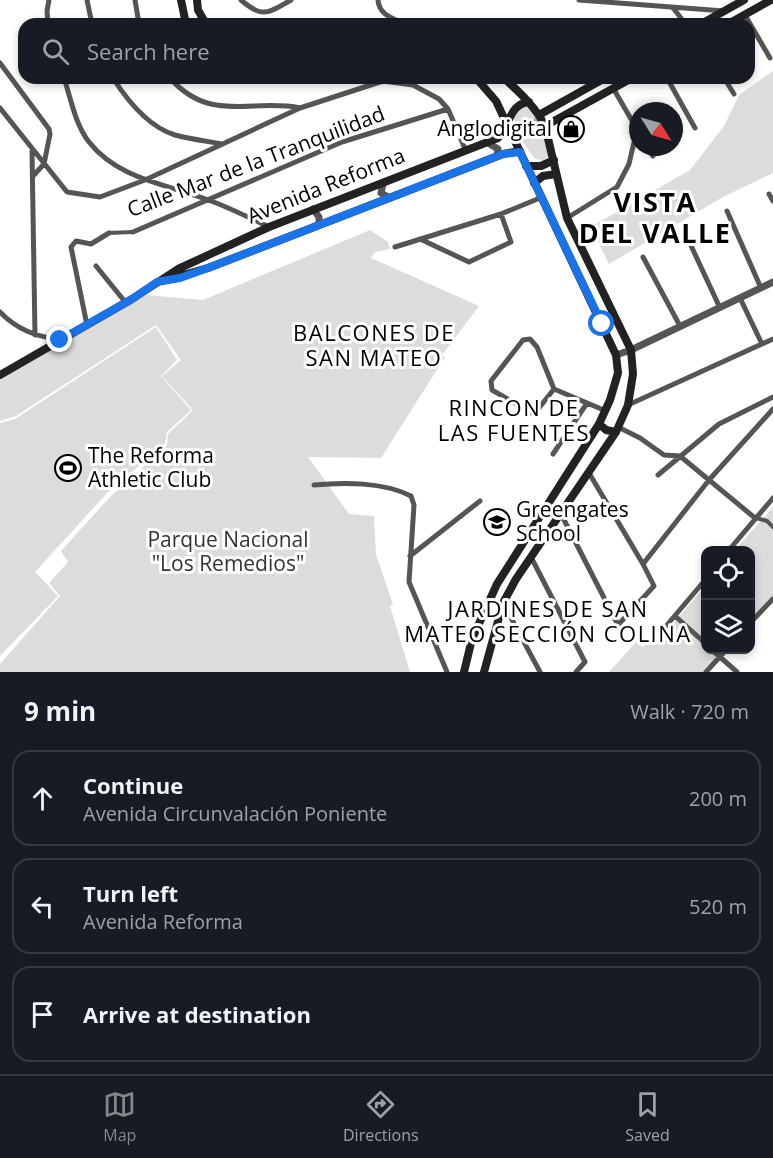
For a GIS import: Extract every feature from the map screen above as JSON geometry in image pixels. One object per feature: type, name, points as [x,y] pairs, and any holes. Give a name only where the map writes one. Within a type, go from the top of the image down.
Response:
[{"type":"main road","points":[[181,0],[185,18]]},
{"type":"main road","points":[[197,0],[198,10],[203,18]]},
{"type":"main road","points":[[712,18],[744,0]]},
{"type":"main road","points":[[739,18],[771,0]]},
{"type":"main road","points":[[464,672],[472,639],[496,585],[594,434],[606,411],[618,373],[616,355],[602,324],[491,93],[482,84]]},
{"type":"main road","points":[[484,671],[503,603],[617,429],[628,405],[633,374],[631,350],[567,218],[545,126],[529,102],[510,84]]},
{"type":"main road","points":[[539,115],[594,84]]},
{"type":"main road","points":[[545,126],[621,84]]},
{"type":"main road","name":"Avenida Reforma","points":[[0,375],[126,303],[177,269],[313,209],[498,138],[514,109],[523,102],[529,102]]},
{"type":"main road","name":"Avenida Reforma","points":[[157,282],[180,278],[208,268],[497,156],[520,152]]},
{"type":"main road","points":[[526,166],[541,166],[554,160]]},
{"type":"main road","points":[[534,183],[543,176],[556,174]]},
{"type":"main road","points":[[602,324],[617,318]]},
{"type":"main road","points":[[599,424],[606,430],[617,429]]},
{"type":"main road","points":[[594,434],[602,434],[609,442]]},
{"type":"street","points":[[48,18],[49,0]]},
{"type":"street","points":[[87,0],[91,18]]},
{"type":"street","points":[[135,0],[138,18]]},
{"type":"street","points":[[240,0],[255,12],[268,13],[291,0]]},
{"type":"street","points":[[378,0],[378,5],[385,15],[391,18]]},
{"type":"street","points":[[579,0],[724,11]]},
{"type":"street","points":[[673,8],[681,18]]},
{"type":"street","points":[[755,32],[770,58]]},
{"type":"street","points":[[0,63],[49,129],[44,164],[33,176]]},
{"type":"street","points":[[66,84],[88,141],[108,161],[145,180],[210,200],[269,227]]},
{"type":"street","points":[[118,84],[132,103],[161,129],[174,135],[222,144]]},
{"type":"street","points":[[177,84],[190,96],[214,104],[237,108],[291,106],[300,108]]},
{"type":"street","points":[[0,108],[67,192],[100,197],[145,180],[300,108],[374,84]]},
{"type":"street","points":[[406,84],[413,85],[439,99],[448,109],[466,151]]},
{"type":"street","points":[[670,84],[695,128]]},
{"type":"street","points":[[728,84],[734,94]]},
{"type":"street","points":[[613,88],[629,116]]},
{"type":"street","points":[[562,102],[562,109],[567,114]]},
{"type":"street","name":"Calle Mar de la Tranquilidad","points":[[110,233],[133,232],[342,142],[448,109]]},
{"type":"street","points":[[489,142],[496,146],[497,156]]},
{"type":"street","points":[[32,150],[35,335]]},
{"type":"street","points":[[567,218],[617,187],[631,156]]},
{"type":"street","points":[[383,184],[381,193],[390,198]]},
{"type":"street","points":[[769,194],[773,201]]},
{"type":"street","points":[[395,247],[501,214],[540,198]]},
{"type":"street","points":[[313,209],[319,217],[319,225]]},
{"type":"street","points":[[727,211],[761,288]]},
{"type":"street","points":[[420,239],[469,262],[511,242],[501,214]]},
{"type":"street","points":[[87,325],[72,247],[76,241],[91,244],[110,233]]},
{"type":"street","points":[[687,237],[720,308]]},
{"type":"street","points":[[643,257],[680,326]]},
{"type":"street","points":[[96,266],[126,303]]},
{"type":"street","points":[[616,355],[773,282]]},
{"type":"street","points":[[740,298],[762,344]]},
{"type":"street","points":[[0,312],[16,326],[35,335],[60,340]]},
{"type":"street","points":[[554,389],[535,413],[532,413],[492,390],[491,381],[523,340],[530,339],[537,347],[554,389],[606,411]]},
{"type":"street","points":[[628,405],[773,339]]},
{"type":"street","points":[[658,475],[718,424],[773,397]]},
{"type":"street","points":[[553,454],[587,403]]},
{"type":"street","points":[[643,564],[709,480],[773,409]]},
{"type":"street","points":[[617,429],[640,438],[664,455],[680,456],[755,518],[768,521],[773,527]]},
{"type":"street","points":[[561,514],[618,626],[654,586],[589,473]]},
{"type":"street","points":[[314,485],[342,482],[399,490],[411,496],[414,505],[409,582],[447,672]]},
{"type":"street","points":[[732,546],[773,498]]},
{"type":"street","points":[[410,556],[480,501]]},
{"type":"street","points":[[531,557],[585,662],[576,672]]},
{"type":"street","points":[[661,632],[701,584]]},
{"type":"street","points":[[755,618],[773,599]]},
{"type":"street","points":[[503,603],[540,672]]},
{"type":"street","points":[[675,616],[701,640]]},
{"type":"street","points":[[717,654],[737,672]]},
{"type":"street","points":[[706,672],[723,654]]},
{"type":"green space","points":[[773,71],[773,173],[723,197],[609,264],[600,246],[594,225],[690,170],[724,126],[739,95]]},
{"type":"green space","points":[[529,104],[541,120],[549,156],[543,160],[535,159],[515,124],[514,111]]},
{"type":"green space","name":"Parque Nacional \"Los Remedios\"","points":[[370,230],[388,242],[390,249],[375,252],[371,258],[479,306],[442,355],[445,357],[381,458],[308,457],[349,514],[374,516],[376,555],[393,604],[390,606],[410,672],[0,672],[0,664],[60,596],[49,583],[68,562],[61,551],[111,496],[167,445],[168,434],[193,410],[162,376],[181,360],[156,325],[16,416],[0,421],[0,380],[146,295],[203,300]]},
{"type":"green space","name":"The Reforma Athletic Club","points":[[156,327],[177,360],[161,376],[191,410],[167,432],[165,444],[108,492],[35,572],[58,596],[0,656],[0,423],[15,419]]},
{"type":"green space","points":[[773,507],[773,598],[755,618],[755,546],[739,546]]},
{"type":"green space","points":[[701,591],[701,654],[723,654],[707,672],[609,672],[636,642],[643,647],[655,633],[661,638]]},
{"type":"shaded area","points":[[529,118],[535,118],[539,125],[535,132],[529,132],[525,128],[525,122]]},
{"type":"place","name":"Anglodigital","points":[[571,129]]},
{"type":"place","name":"The Reforma Athletic Club","points":[[68,468]]},
{"type":"place","name":"Greengates School","points":[[497,522]]},
{"type":"district","name":"VISTA DEL VALLE","points":[[655,218]]},
{"type":"district","name":"BALCONES DE SAN MATEO","points":[[374,346]]},
{"type":"district","name":"RINCON DE LAS FUENTES","points":[[514,420]]},
{"type":"district","name":"JARDINES DE SAN MATEO SECCIÓN COLINA","points":[[548,622]]},
{"type":"route","points":[[60,340],[157,282],[180,278],[208,268],[503,154],[520,152],[602,324]]}]
